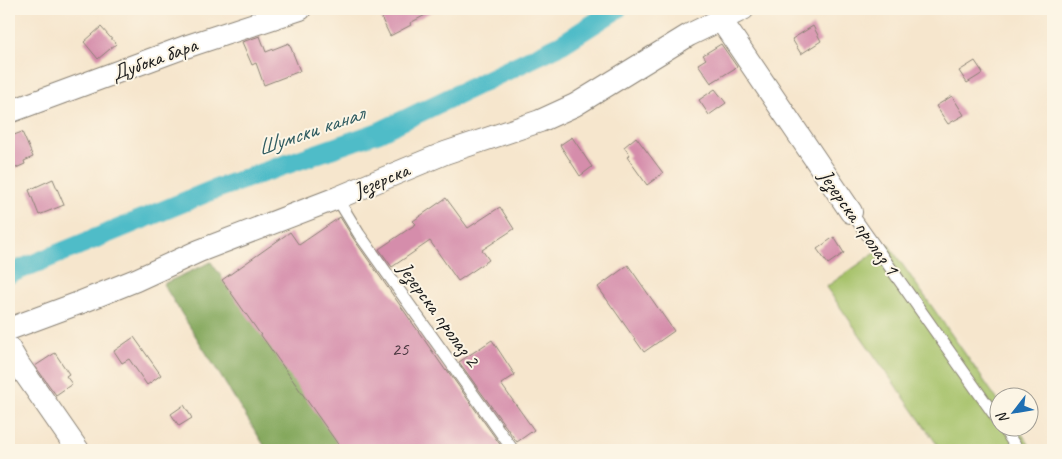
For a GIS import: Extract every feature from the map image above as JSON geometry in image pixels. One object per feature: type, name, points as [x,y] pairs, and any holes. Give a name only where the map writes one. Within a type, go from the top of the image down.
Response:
[{"type":"street","name":"Дубока бара","points":[[9,112],[185,47],[300,9]]},
{"type":"street","name":"Језерска","points":[[9,329],[87,300],[199,251],[337,198],[445,153],[540,121],[575,105],[689,35],[743,9]]},
{"type":"street","name":"Језерска пролаз 1","points":[[721,20],[852,212]]},
{"type":"street","points":[[9,348],[78,450]]},
{"type":"lane","name":"Језерска пролаз 2","points":[[337,198],[358,234],[514,450]]},
{"type":"lane","name":"Језерска пролаз 1","points":[[852,212],[990,409]]},
{"type":"lane","points":[[1009,436],[1018,450]]},
{"type":"green space","points":[[888,244],[990,389],[990,436],[1023,436],[1033,450],[941,450],[826,287]]},
{"type":"green space","points":[[211,262],[343,450],[267,450],[163,284]]},
{"type":"building","points":[[377,9],[437,9],[390,36]]},
{"type":"building","points":[[813,26],[821,41],[801,54],[792,39]]},
{"type":"building","points":[[101,27],[116,44],[98,59],[84,42]]},
{"type":"building","points":[[260,36],[266,52],[289,43],[300,71],[264,85],[256,63],[252,65],[242,42]]},
{"type":"building","points":[[721,44],[737,67],[711,83],[698,64],[706,59],[703,55]]},
{"type":"building","points":[[975,61],[983,73],[967,83],[959,71]]},
{"type":"building","points":[[715,89],[726,103],[709,115],[699,100]]},
{"type":"building","points":[[952,96],[964,115],[948,124],[936,106]]},
{"type":"building","points":[[11,125],[14,135],[22,132],[33,157],[24,161],[25,164],[9,171],[9,126]]},
{"type":"building","points":[[572,137],[592,167],[580,176],[560,145]]},
{"type":"building","points":[[636,137],[663,173],[647,185],[627,157],[630,155],[624,147]]},
{"type":"building","points":[[53,179],[64,205],[39,215],[29,190]]},
{"type":"building","points":[[446,198],[468,228],[500,207],[514,229],[482,250],[489,260],[458,281],[430,241],[392,267],[379,249],[416,224],[413,221]]},
{"type":"building","points":[[340,217],[446,371],[504,450],[342,450],[222,280],[290,232],[299,245]]},
{"type":"building","points":[[834,237],[844,253],[828,264],[817,249]]},
{"type":"building","points":[[628,265],[674,331],[644,352],[598,287]]},
{"type":"building","points":[[134,337],[161,375],[147,385],[129,359],[122,363],[114,351]]},
{"type":"building","points":[[492,340],[515,375],[501,384],[534,430],[517,442],[459,362]]},
{"type":"building","points":[[55,353],[69,374],[66,376],[72,384],[56,395],[35,366]]},
{"type":"building","points":[[184,405],[192,418],[179,426],[171,414]]},
{"type":"waterway","name":"Шумски канал","points":[[9,274],[213,190],[379,132],[562,44],[617,9]]}]
